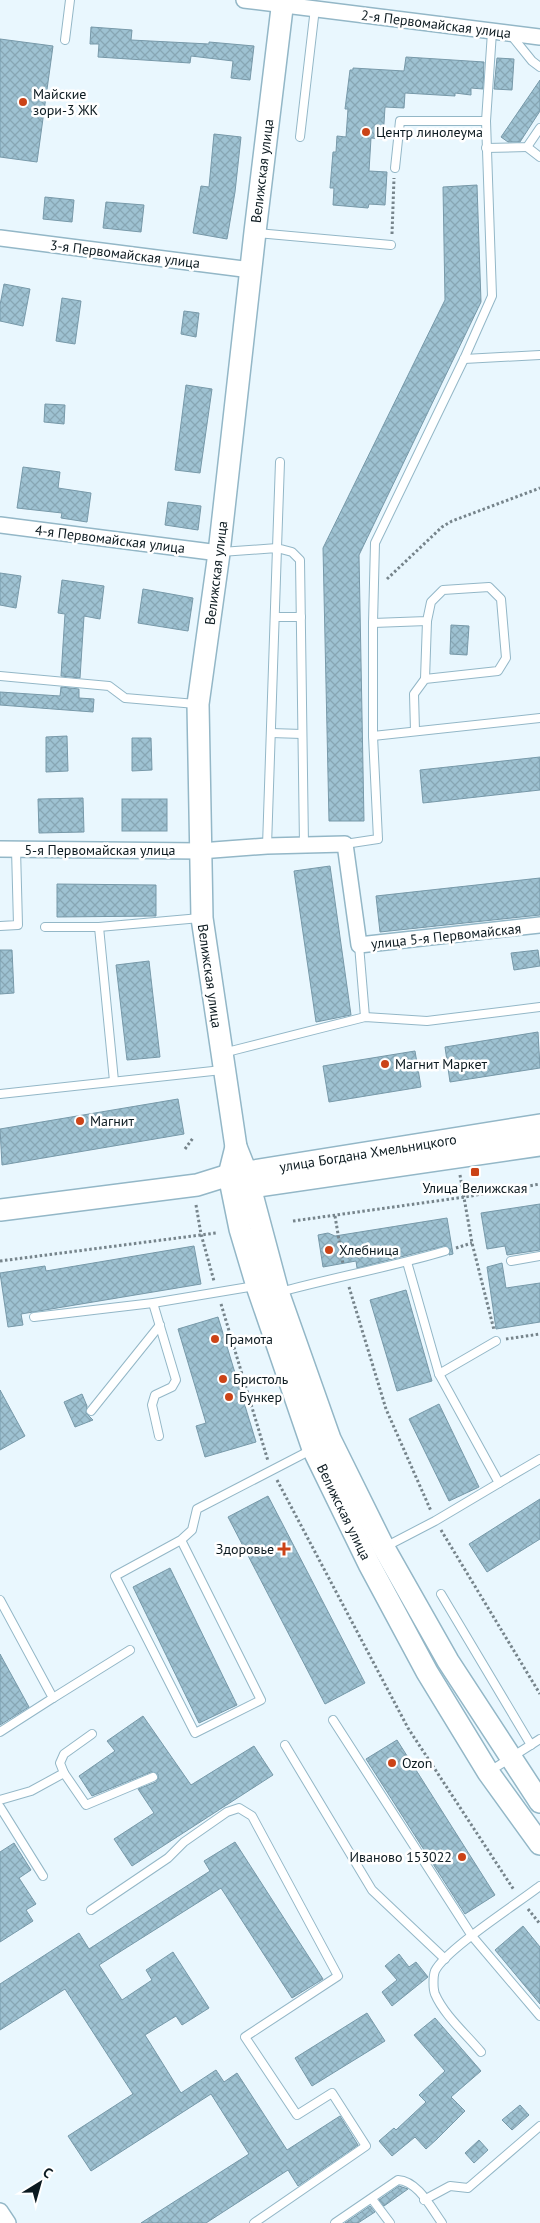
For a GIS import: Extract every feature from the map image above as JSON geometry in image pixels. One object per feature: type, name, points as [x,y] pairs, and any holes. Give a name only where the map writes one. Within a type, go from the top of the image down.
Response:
[{"type":"main road","name":"Велижская улица","points":[[283,3],[219,553],[198,704],[202,918],[236,1147],[240,1229],[257,1286],[313,1449],[369,1564],[427,1672],[488,1772],[540,1844]]},
{"type":"main road","name":"улица Богдана Хмельницкого","points":[[0,1210],[197,1194],[239,1181],[540,1125]]},
{"type":"main road","name":"улица Богдана Хмельницкого","points":[[239,1181],[456,1157],[540,1145]]},
{"type":"main road","name":"Велижская улица","points":[[239,1181],[330,1439],[384,1548],[448,1661],[540,1802]]},
{"type":"street","name":"2-я Первомайская улица","points":[[244,0],[283,3],[540,37]]},
{"type":"street","name":"3-я Первомайская улица","points":[[0,238],[251,270]]},
{"type":"street","name":"4-я Первомайская улица","points":[[0,525],[219,553]]},
{"type":"street","points":[[200,851],[267,846],[345,844]]},
{"type":"street","name":"улица 5-я Первомайская","points":[[345,844],[359,945],[540,925]]},
{"type":"street","name":"5-я Первомайская улица","points":[[0,849],[200,851]]},
{"type":"street","points":[[0,2211],[8,2223]]},
{"type":"lane","points":[[65,40],[70,0]]},
{"type":"lane","points":[[300,137],[315,8]]},
{"type":"lane","points":[[345,844],[378,839],[374,736],[373,623],[375,543],[464,359],[492,296],[486,121],[492,32]]},
{"type":"lane","points":[[510,33],[532,61],[540,67]]},
{"type":"lane","points":[[395,168],[400,121],[486,121]]},
{"type":"lane","points":[[527,148],[540,128]]},
{"type":"lane","points":[[486,148],[527,148],[540,157]]},
{"type":"lane","points":[[255,232],[391,245]]},
{"type":"lane","points":[[464,359],[540,355]]},
{"type":"lane","points":[[267,846],[280,462]]},
{"type":"lane","points":[[219,553],[277,548],[292,552],[300,560],[304,846]]},
{"type":"lane","points":[[415,730],[414,694],[425,680],[428,621],[431,602],[443,590],[489,587],[501,599],[506,658],[498,671],[425,680]]},
{"type":"lane","points":[[275,617],[301,618]]},
{"type":"lane","points":[[373,623],[428,621]]},
{"type":"lane","points":[[0,676],[110,686],[125,698],[198,704]]},
{"type":"lane","points":[[374,736],[415,730],[540,718]]},
{"type":"lane","points":[[271,733],[302,734]]},
{"type":"lane","points":[[0,926],[18,925],[16,849]]},
{"type":"lane","points":[[45,927],[99,927],[202,918]]},
{"type":"lane","points":[[99,927],[114,1081]]},
{"type":"lane","points":[[359,945],[365,1017]]},
{"type":"lane","points":[[0,1094],[114,1081],[223,1062],[365,1017],[427,1021],[540,1007]]},
{"type":"lane","points":[[278,1292],[345,1274],[407,1262],[446,1250]]},
{"type":"lane","points":[[510,1261],[540,1256]]},
{"type":"lane","points":[[407,1262],[439,1374],[499,1482]]},
{"type":"lane","points":[[34,1317],[153,1303],[257,1286]]},
{"type":"lane","points":[[153,1303],[176,1380],[172,1387],[155,1395],[152,1405],[159,1436]]},
{"type":"lane","points":[[91,1411],[160,1325]]},
{"type":"lane","points":[[439,1374],[496,1341]]},
{"type":"lane","points":[[181,1540],[260,1700],[195,1733],[115,1576],[181,1540],[192,1530],[197,1509],[271,1469],[313,1449]]},
{"type":"lane","points":[[384,1548],[435,1521],[540,1459]]},
{"type":"lane","points":[[441,1594],[530,1745]]},
{"type":"lane","points":[[0,1600],[53,1698]]},
{"type":"lane","points":[[0,1732],[130,1650]]},
{"type":"lane","points":[[333,1720],[472,1936],[540,2016]]},
{"type":"lane","points":[[92,1734],[64,1754],[60,1763],[64,1773],[86,1805],[153,1777]]},
{"type":"lane","points":[[488,1772],[540,1739]]},
{"type":"lane","points":[[285,1745],[372,1890],[445,1959]]},
{"type":"lane","points":[[0,1800],[31,1791],[64,1773]]},
{"type":"lane","points":[[0,1807],[44,1876]]},
{"type":"lane","points":[[90,1910],[168,1858],[184,1842],[227,1812],[239,1808],[252,1816],[338,1976],[245,2037],[297,2115],[332,2093],[366,2146],[254,2223]]},
{"type":"lane","points":[[481,2052],[442,2006],[434,1992],[435,1972],[445,1959],[472,1936],[540,1886]]},
{"type":"lane","points":[[424,2200],[450,2186],[468,2188],[540,2126]]},
{"type":"lane","points":[[335,2223],[398,2180],[405,2180],[413,2184],[442,2223]]},
{"type":"lane","points":[[372,2199],[390,2223]]},
{"type":"path","points":[[391,245],[395,168]]},
{"type":"path","points":[[374,592],[442,527],[462,516],[540,488]]},
{"type":"path","points":[[185,1149],[193,1138]]},
{"type":"path","points":[[456,1157],[465,1197],[472,1243],[496,1341],[536,1333],[540,1334]]},
{"type":"path","points":[[293,1221],[465,1197],[540,1184]]},
{"type":"path","points":[[197,1194],[201,1234],[271,1469],[408,1728],[521,1901],[540,1924]]},
{"type":"path","points":[[335,1216],[345,1274],[386,1409],[435,1521],[540,1694]]},
{"type":"path","points":[[0,1261],[216,1232]]},
{"type":"path","points":[[446,1250],[472,1243]]},
{"type":"building","points":[[91,27],[132,30],[131,40],[209,44],[209,42],[254,46],[250,80],[231,78],[233,61],[191,56],[190,63],[98,57],[99,44],[90,44]]},
{"type":"building","name":"Майские зори-3 ЖК","points":[[0,39],[53,46],[37,162],[0,157]]},
{"type":"building","name":"Центр линолеума","points":[[406,57],[484,62],[483,89],[471,88],[471,95],[455,93],[455,96],[405,93],[404,108],[385,107],[383,139],[371,138],[369,171],[387,172],[385,205],[369,204],[368,208],[333,205],[334,188],[330,188],[333,152],[336,152],[337,136],[346,137],[348,109],[345,109],[350,70],[353,70],[353,68],[404,71]]},
{"type":"building","points":[[497,58],[514,59],[512,90],[494,89]]},
{"type":"building","points":[[540,80],[540,111],[520,142],[508,142],[501,137]]},
{"type":"building","points":[[214,134],[241,137],[235,192],[227,239],[193,233],[201,186],[209,187]]},
{"type":"building","points":[[477,185],[481,302],[359,555],[364,821],[329,821],[323,548],[445,300],[443,187]]},
{"type":"building","points":[[45,197],[74,200],[72,222],[43,219]]},
{"type":"building","points":[[106,202],[144,205],[141,232],[103,228]]},
{"type":"building","points":[[4,284],[30,289],[23,326],[0,321],[0,305]]},
{"type":"building","points":[[62,298],[81,301],[75,344],[56,341]]},
{"type":"building","points":[[184,311],[199,313],[196,337],[181,334]]},
{"type":"building","points":[[186,385],[212,389],[200,473],[175,470]]},
{"type":"building","points":[[45,404],[65,405],[64,424],[44,422]]},
{"type":"building","points":[[23,467],[60,472],[58,488],[91,493],[87,522],[61,518],[62,513],[17,508]]},
{"type":"building","points":[[168,502],[201,506],[198,530],[165,525]]},
{"type":"building","points":[[0,573],[21,576],[16,608],[0,605]]},
{"type":"building","points":[[62,580],[104,586],[100,619],[84,616],[80,678],[61,676],[65,614],[58,613]]},
{"type":"building","points":[[143,589],[193,598],[188,631],[138,623]]},
{"type":"building","points":[[451,625],[469,626],[467,655],[450,654]]},
{"type":"building","points":[[61,687],[79,689],[79,698],[94,699],[93,712],[0,705],[0,692],[60,696]]},
{"type":"building","points":[[67,736],[68,771],[46,772],[46,737]]},
{"type":"building","points":[[132,738],[151,738],[152,770],[132,771]]},
{"type":"building","points":[[540,757],[540,790],[423,803],[420,770]]},
{"type":"building","points":[[83,798],[84,832],[39,833],[38,799]]},
{"type":"building","points":[[122,799],[167,799],[167,831],[122,831]]},
{"type":"building","points":[[330,866],[351,1015],[316,1022],[294,871]]},
{"type":"building","points":[[540,878],[540,915],[380,932],[376,896]]},
{"type":"building","points":[[57,884],[156,885],[156,916],[57,917]]},
{"type":"building","points":[[0,950],[12,950],[14,993],[0,994]]},
{"type":"building","points":[[538,950],[540,966],[514,970],[511,953]]},
{"type":"building","points":[[149,961],[160,1057],[127,1060],[116,965]]},
{"type":"building","points":[[538,1032],[540,1068],[450,1082],[445,1047]]},
{"type":"building","points":[[415,1051],[421,1087],[329,1102],[323,1066]]},
{"type":"building","points":[[178,1099],[184,1134],[2,1165],[0,1129]]},
{"type":"building","points":[[540,1204],[540,1250],[507,1255],[505,1246],[487,1249],[481,1213]]},
{"type":"building","points":[[447,1218],[453,1254],[449,1255],[450,1249],[444,1246],[357,1268],[356,1261],[323,1267],[318,1235],[328,1233],[335,1236]]},
{"type":"building","points":[[194,1246],[201,1284],[21,1314],[23,1325],[8,1327],[0,1273],[45,1266],[46,1271]]},
{"type":"building","points":[[502,1263],[506,1288],[540,1283],[540,1322],[496,1329],[487,1267]]},
{"type":"building","points":[[406,1290],[432,1381],[397,1391],[370,1300]]},
{"type":"building","points":[[218,1317],[256,1442],[205,1457],[196,1426],[206,1423],[178,1329]]},
{"type":"building","points":[[0,1390],[25,1436],[0,1450]]},
{"type":"building","points":[[82,1394],[87,1406],[86,1413],[93,1420],[75,1427],[64,1402]]},
{"type":"building","points":[[439,1404],[479,1487],[449,1501],[409,1419]]},
{"type":"building","points":[[268,1496],[365,1683],[325,1704],[228,1517]]},
{"type":"building","points":[[540,1499],[540,1539],[487,1572],[469,1544]]},
{"type":"building","points":[[170,1568],[237,1705],[199,1723],[133,1587]]},
{"type":"building","points":[[0,1654],[29,1707],[0,1725]]},
{"type":"building","points":[[143,1716],[191,1785],[254,1746],[273,1775],[132,1866],[114,1839],[154,1813],[138,1789],[156,1782],[158,1774],[151,1772],[92,1796],[79,1776],[115,1751],[107,1741]]},
{"type":"building","points":[[397,1740],[495,1895],[465,1914],[366,1759]]},
{"type":"building","points":[[235,1842],[323,1979],[292,1998],[221,1888],[99,1965],[122,2000],[152,1980],[146,1970],[173,1952],[209,2008],[182,2025],[176,2016],[145,2035],[181,2093],[216,2070],[224,2082],[237,2073],[287,2150],[340,2116],[358,2145],[298,2186],[288,2170],[206,2223],[141,2223],[249,2154],[211,2094],[91,2171],[68,2136],[133,2094],[65,1989],[0,2030],[0,1984],[79,1933],[89,1949],[210,1871],[204,1861]]},
{"type":"building","points":[[14,1843],[31,1870],[19,1878],[36,1904],[26,1910],[33,1921],[0,1942],[0,1852]]},
{"type":"building","points":[[523,1926],[540,1947],[540,2004],[495,1950]]},
{"type":"building","points":[[399,1954],[409,1967],[416,1962],[428,1977],[392,2006],[382,1992],[397,1980],[385,1966]]},
{"type":"building","points":[[367,2013],[385,2041],[312,2086],[295,2058]]},
{"type":"building","points":[[435,2018],[481,2071],[451,2097],[465,2111],[437,2139],[426,2149],[415,2137],[392,2156],[379,2141],[394,2128],[396,2130],[426,2102],[419,2095],[445,2071],[414,2035]]},
{"type":"building","points":[[520,2105],[529,2115],[512,2130],[502,2120]]},
{"type":"building","points":[[479,2140],[488,2150],[474,2163],[465,2153]]},
{"type":"building","points":[[399,2186],[408,2189],[384,2206],[379,2200]]},
{"type":"building","points":[[370,2206],[375,2212],[358,2223],[345,2223]]},
{"type":"place","name":"Майские зори-3 ЖК","points":[[23,102]]},
{"type":"place","name":"Центр линолеума","points":[[366,132]]},
{"type":"place","name":"Магнит Маркет","points":[[385,1064]]},
{"type":"place","name":"Магнит","points":[[80,1121]]},
{"type":"place","name":"Улица Велижская","points":[[475,1172]]},
{"type":"place","name":"Хлебница","points":[[329,1250]]},
{"type":"place","name":"Грамота","points":[[215,1339]]},
{"type":"place","name":"Бристоль","points":[[223,1379]]},
{"type":"place","name":"Бункер","points":[[229,1397]]},
{"type":"place","name":"Здоровье","points":[[284,1549]]},
{"type":"place","name":"Ozon","points":[[392,1763]]},
{"type":"place","name":"Иваново 153022","points":[[462,1857]]}]
